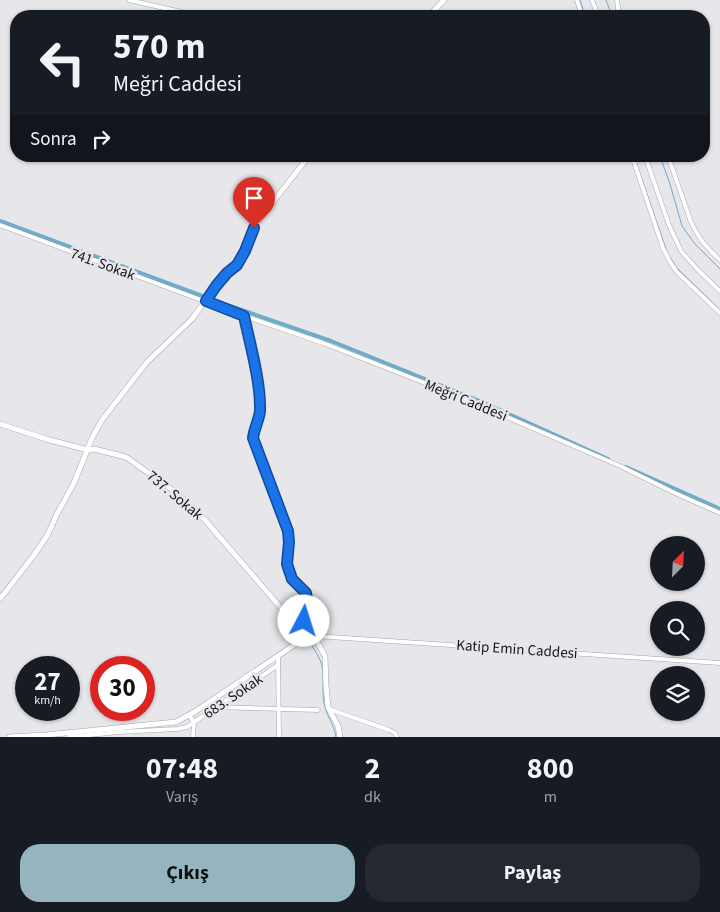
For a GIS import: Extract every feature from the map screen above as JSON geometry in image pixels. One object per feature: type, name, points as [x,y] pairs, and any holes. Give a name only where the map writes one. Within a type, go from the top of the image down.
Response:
[{"type":"street","points":[[130,0],[173,10]]},
{"type":"street","points":[[434,10],[444,0]]},
{"type":"street","points":[[0,599],[47,536],[56,514],[74,484],[92,438],[102,420],[147,362],[192,319],[216,286],[237,265],[259,220],[304,162]]},
{"type":"street","points":[[634,162],[663,248],[670,262],[677,272],[720,313]]},
{"type":"street","points":[[647,162],[671,232],[681,251],[720,291]]},
{"type":"street","points":[[670,162],[695,232],[720,260]]},
{"type":"street","name":"741. Sokak","points":[[0,225],[206,301]]},
{"type":"street","name":"Meğri Caddesi","points":[[206,301],[323,343],[463,398],[592,454],[720,513]]},
{"type":"street","points":[[8,737],[119,732],[176,722],[190,715],[309,637],[304,621],[306,593],[292,579],[287,564],[288,531],[253,438],[260,413],[258,386],[244,316]]},
{"type":"street","name":"737. Sokak","points":[[0,424],[46,439],[126,458],[171,489],[199,513],[325,656],[328,707],[338,726],[340,737]]},
{"type":"street","name":"Katip Emin Caddesi","points":[[309,637],[720,663]]},
{"type":"street","points":[[278,656],[280,737]]},
{"type":"street","name":"683. Sokak","points":[[69,737],[187,727],[278,665]]},
{"type":"street","points":[[215,707],[318,710]]},
{"type":"street","points":[[329,709],[389,730],[395,733],[397,737]]},
{"type":"street","points":[[190,715],[194,722],[193,737]]},
{"type":"waterway","points":[[580,0],[583,10]]},
{"type":"waterway","points":[[606,0],[610,10]]},
{"type":"waterway","points":[[636,162],[667,252]]},
{"type":"waterway","points":[[662,162],[682,226],[695,244],[720,269]]},
{"type":"waterway","points":[[0,221],[205,297]]},
{"type":"waterway","points":[[669,256],[677,268],[720,310]]},
{"type":"waterway","points":[[210,299],[331,341],[482,402],[608,459]]},
{"type":"waterway","points":[[626,467],[720,509]]},
{"type":"waterway","points":[[308,635],[309,603]]},
{"type":"waterway","points":[[309,639],[322,665],[324,703],[336,737]]},
{"type":"route","points":[[254,228],[237,265],[227,273],[206,301],[244,316],[258,386],[260,413],[253,438],[288,531],[287,564],[292,579],[306,593],[304,621]]}]
